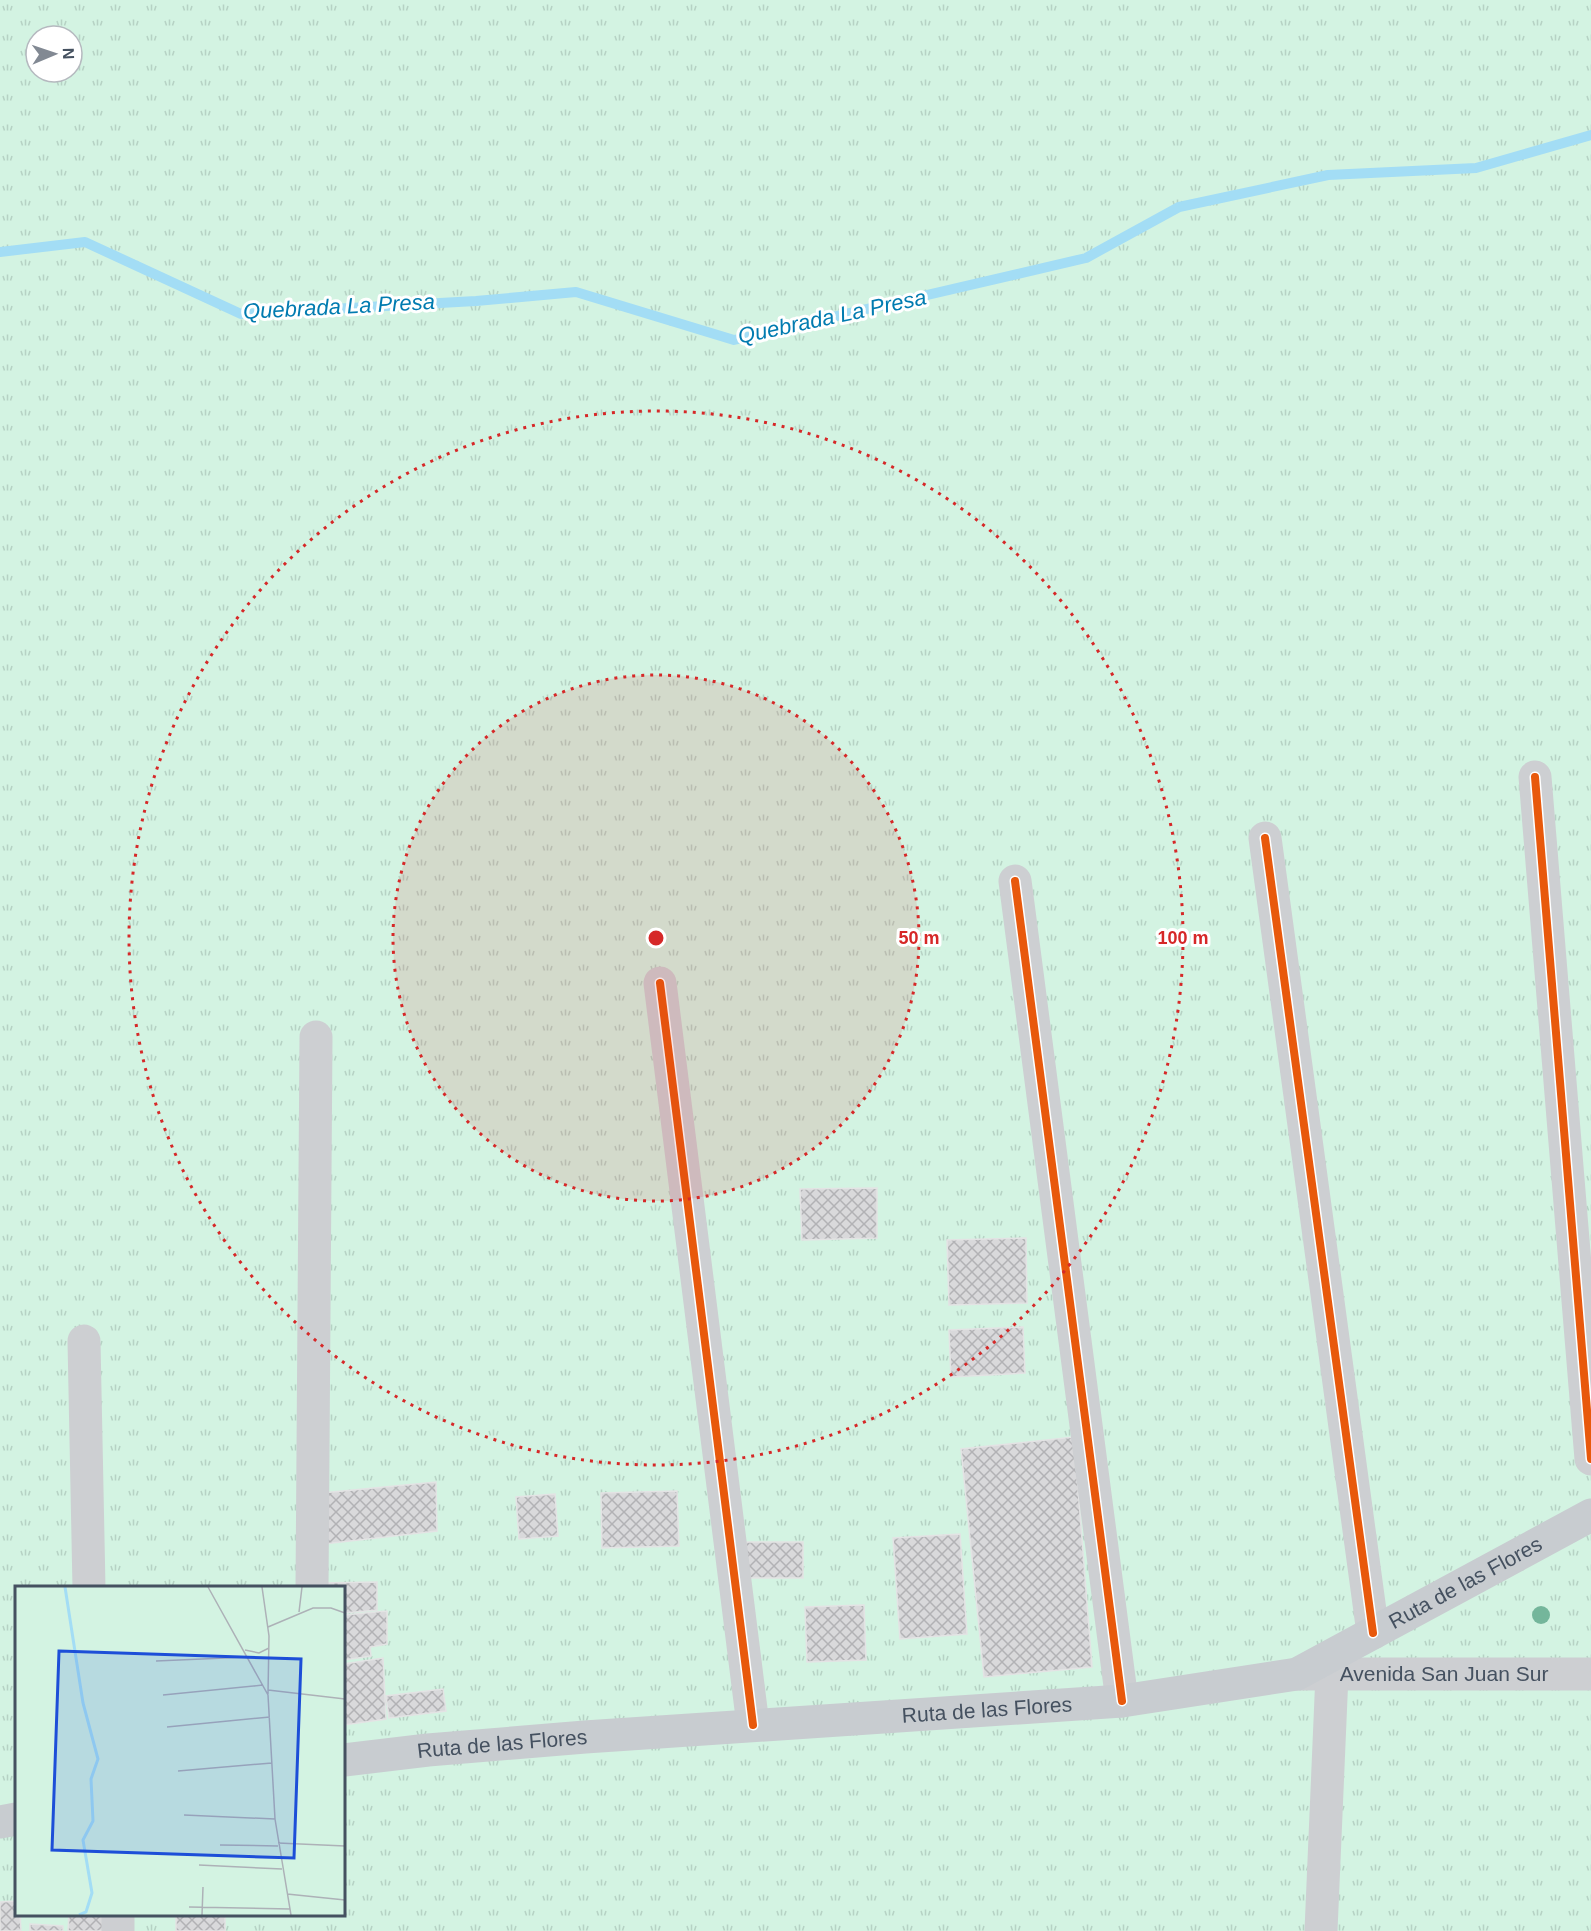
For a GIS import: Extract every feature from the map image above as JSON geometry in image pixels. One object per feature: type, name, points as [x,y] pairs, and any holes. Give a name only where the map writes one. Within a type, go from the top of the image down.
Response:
[{"type":"main road","name":"Ruta de las Flores","points":[[345,1760],[461,1748],[753,1725],[1122,1701],[1297,1674],[1591,1515]]},
{"type":"main road","points":[[0,1822],[15,1819]]},
{"type":"street","points":[[1535,777],[1591,1459]]},
{"type":"street","points":[[1265,838],[1373,1633]]},
{"type":"street","points":[[1015,881],[1122,1701]]},
{"type":"street","points":[[660,983],[753,1725]]},
{"type":"street","points":[[312,1586],[316,1037]]},
{"type":"street","points":[[84,1341],[89,1586]]},
{"type":"street","name":"Avenida San Juan Sur","points":[[1297,1674],[1591,1674]]},
{"type":"street","points":[[1321,1931],[1332,1674]]},
{"type":"street","points":[[117,1931],[118,1916]]},
{"type":"green space","points":[[0,0],[1591,0],[1591,1931],[0,1931]]},
{"type":"building","points":[[877,1188],[877,1238],[802,1240],[800,1189]]},
{"type":"building","points":[[1026,1238],[1027,1303],[949,1305],[947,1240]]},
{"type":"building","points":[[1023,1327],[1025,1373],[951,1377],[949,1330]]},
{"type":"building","points":[[1074,1437],[1092,1667],[984,1677],[961,1449]]},
{"type":"building","points":[[436,1482],[437,1531],[324,1544],[322,1493]]},
{"type":"building","points":[[677,1491],[679,1546],[602,1548],[601,1493]]},
{"type":"building","points":[[555,1494],[558,1536],[519,1539],[516,1497]]},
{"type":"building","points":[[960,1534],[967,1634],[900,1639],[893,1538]]},
{"type":"building","points":[[746,1542],[803,1542],[803,1578],[745,1578]]},
{"type":"building","points":[[377,1582],[377,1610],[345,1613],[345,1586],[319,1586],[319,1583]]},
{"type":"building","points":[[864,1605],[866,1660],[807,1662],[805,1607]]},
{"type":"building","points":[[387,1611],[387,1644],[370,1647],[371,1656],[345,1660],[345,1615]]},
{"type":"building","points":[[383,1658],[386,1719],[345,1725],[345,1664]]},
{"type":"building","points":[[443,1689],[446,1711],[389,1718],[386,1696]]},
{"type":"building","points":[[15,1901],[15,1916],[20,1916],[21,1931],[0,1931],[0,1902]]},
{"type":"building","points":[[69,1916],[110,1916],[109,1931],[68,1931]]},
{"type":"building","points":[[176,1916],[225,1916],[225,1931],[176,1931]]},
{"type":"building","points":[[30,1924],[63,1926],[63,1931],[30,1931]]},
{"type":"waterway","name":"Quebrada La Presa","points":[[0,252],[85,242],[241,314],[476,301],[576,292],[734,340],[1086,258],[1179,207],[1328,175],[1476,168],[1591,135]]},
{"type":"cycle path","points":[[1535,777],[1591,1459]]},
{"type":"cycle path","points":[[1265,838],[1373,1633]]},
{"type":"cycle path","points":[[1015,881],[1122,1701]]},
{"type":"cycle path","points":[[660,983],[753,1725]]}]
